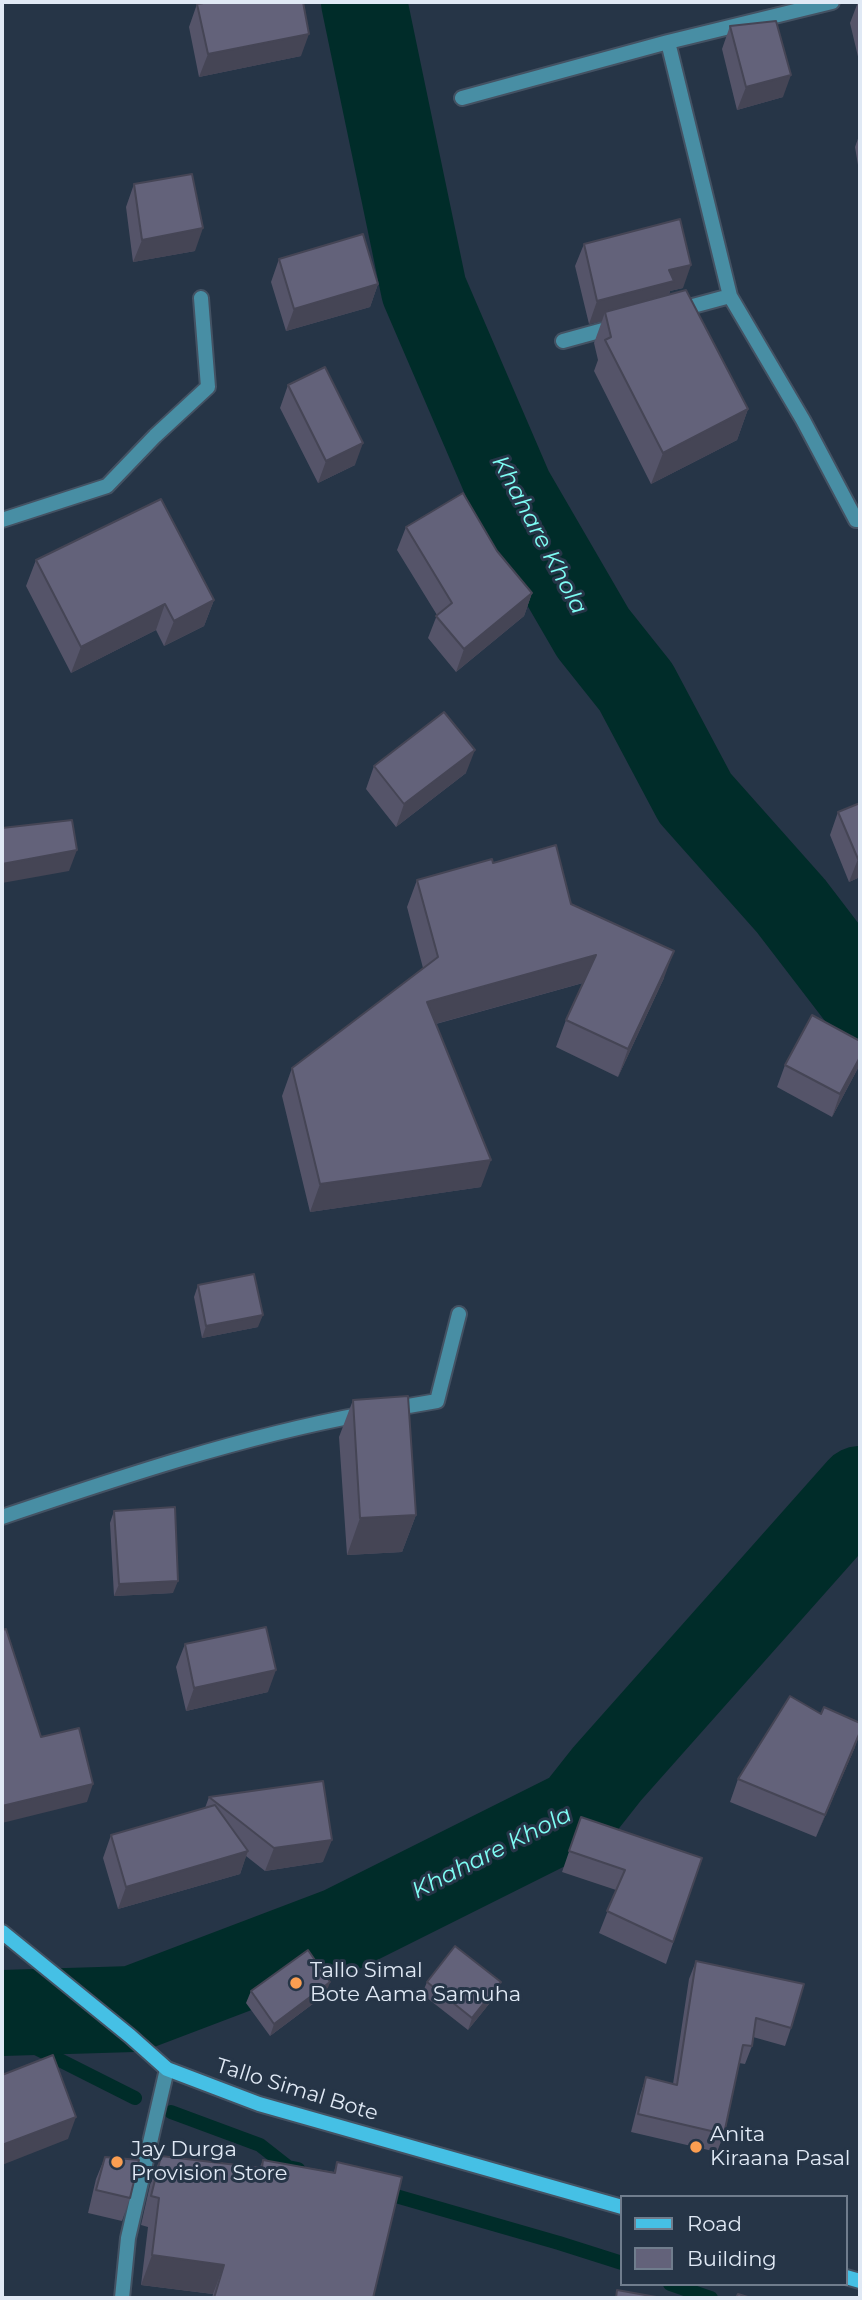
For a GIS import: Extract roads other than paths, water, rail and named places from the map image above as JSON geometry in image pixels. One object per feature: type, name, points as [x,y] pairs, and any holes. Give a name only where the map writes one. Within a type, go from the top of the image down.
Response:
[{"type":"main road","name":"Tallo Simal Bote","points":[[2,1932],[167,2069],[258,2104],[620,2206]]},
{"type":"street","points":[[462,97],[832,2]]},
{"type":"street","points":[[668,42],[730,296],[803,419],[856,520],[860,520]]},
{"type":"street","points":[[666,313],[730,296]]},
{"type":"street","points":[[2,520],[107,486],[155,436],[208,387],[201,298]]},
{"type":"street","points":[[563,341],[627,323]]},
{"type":"street","points":[[2,1517],[226,1445],[320,1422],[437,1401],[459,1314]]},
{"type":"street","points":[[122,2298],[128,2238],[167,2069]]},
{"type":"waterway","name":"Khahare Khola","points":[[364,2],[424,290],[510,490],[593,633],[636,687],[695,798],[791,906],[860,996]]},
{"type":"waterway","name":"Khahare Khola","points":[[2,2013],[133,2009],[341,1930],[577,1812],[607,1774],[860,1489]]},
{"type":"waterway","points":[[2,2031],[135,2098]]},
{"type":"waterway","points":[[171,2112],[260,2145],[288,2167],[298,2169]]},
{"type":"waterway","points":[[382,2192],[620,2262]]},
{"type":"waterway","points":[[676,2286],[711,2298]]},
{"type":"place","name":"Tallo Simal Bote Aama Samuha","points":[[296,1983]]},
{"type":"place","name":"Anita Kiraana Pasal","points":[[696,2147]]},
{"type":"place","name":"Jay Durga Provision Store","points":[[117,2162]]}]
